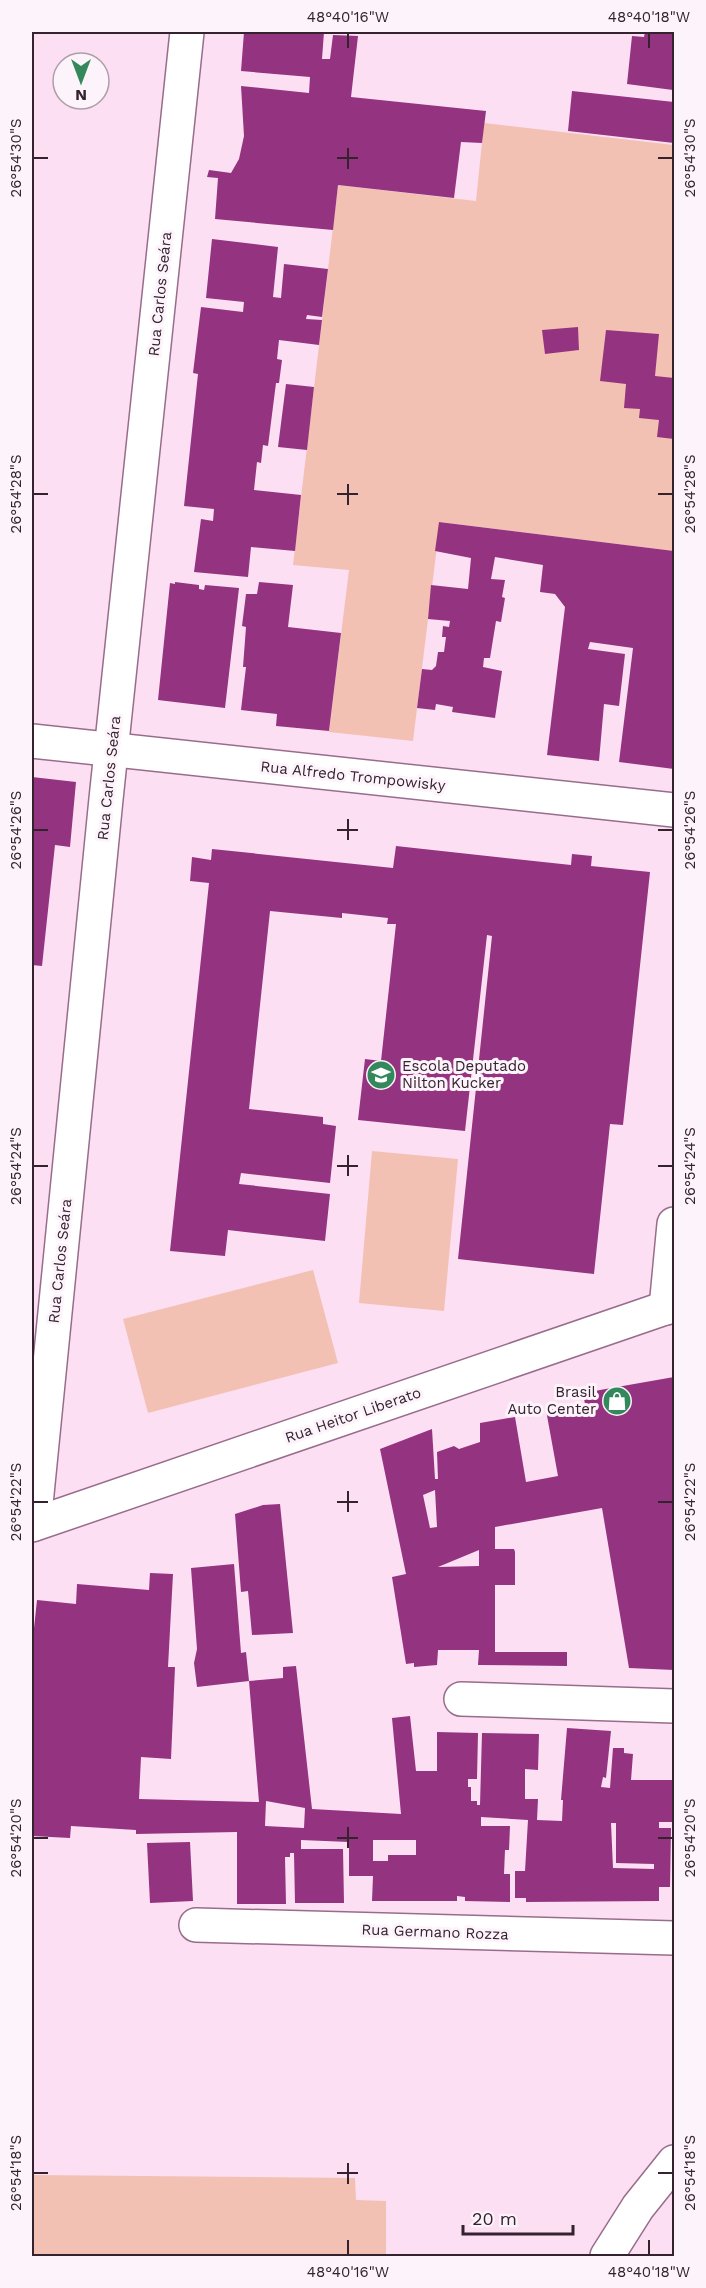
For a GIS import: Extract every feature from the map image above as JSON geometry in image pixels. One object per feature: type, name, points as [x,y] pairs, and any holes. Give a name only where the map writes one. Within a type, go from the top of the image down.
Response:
[{"type":"street","name":"Rua Carlos Seára","points":[[33,1525],[111,750],[187,32]]},
{"type":"street","name":"Rua Alfredo Trompowisky","points":[[32,741],[675,810]]},
{"type":"street","points":[[670,1307],[675,1224]]},
{"type":"street","name":"Rua Heitor Liberato","points":[[33,1525],[670,1307]]},
{"type":"street","points":[[460,1699],[675,1706]]},
{"type":"street","name":"Rua Germano Rozza","points":[[196,1925],[675,1938]]},
{"type":"street","points":[[607,2256],[638,2207],[675,2162]]},
{"type":"shaded area","points":[[484,123],[674,145],[674,551],[440,522],[413,741],[329,732],[349,570],[293,565],[338,185],[476,201]]},
{"type":"shaded area","points":[[372,1151],[458,1159],[444,1311],[359,1303]]},
{"type":"shaded area","points":[[313,1270],[338,1363],[148,1413],[123,1319]]},
{"type":"shaded area","points":[[32,2175],[355,2178],[356,2200],[386,2201],[386,2256],[32,2256]]},
{"type":"building","points":[[244,32],[324,32],[322,59],[330,59],[333,35],[358,36],[351,97],[486,111],[482,143],[461,142],[454,198],[338,185],[333,230],[215,219],[218,178],[207,177],[209,170],[231,173],[239,159],[244,136],[241,86],[309,93],[310,77],[241,71]]},
{"type":"building","points":[[645,32],[674,32],[673,90],[627,84],[632,36],[644,37]]},
{"type":"building","points":[[572,91],[674,102],[674,143],[568,131]]},
{"type":"building","points":[[212,239],[278,247],[273,297],[281,298],[284,264],[328,269],[322,317],[307,315],[306,319],[322,320],[319,345],[279,340],[277,359],[282,360],[279,383],[276,383],[268,446],[263,445],[261,463],[257,462],[254,490],[301,495],[295,551],[251,547],[248,577],[194,572],[201,519],[213,521],[214,509],[184,506],[198,374],[193,373],[201,307],[243,312],[244,302],[206,298]]},
{"type":"building","points":[[578,327],[579,350],[545,354],[542,330]]},
{"type":"building","points":[[606,330],[659,334],[655,376],[674,378],[674,439],[657,437],[659,420],[639,418],[640,409],[624,408],[626,384],[600,381]]},
{"type":"building","points":[[286,384],[314,387],[307,450],[278,447]]},
{"type":"building","points":[[439,522],[674,551],[674,769],[619,762],[633,648],[590,642],[588,649],[625,654],[619,706],[604,704],[599,761],[547,755],[565,607],[555,594],[540,592],[543,565],[495,557],[491,579],[505,580],[502,597],[505,598],[501,622],[496,621],[490,658],[484,658],[483,667],[502,671],[495,718],[452,712],[453,707],[436,704],[435,710],[417,708],[422,669],[432,670],[436,666],[438,652],[444,652],[446,637],[442,637],[443,626],[449,627],[450,621],[428,619],[431,585],[468,589],[471,558],[435,551]]},
{"type":"building","points":[[175,582],[199,585],[199,589],[204,590],[205,585],[239,588],[225,708],[158,700],[170,583],[175,584]]},
{"type":"building","points":[[259,582],[293,585],[288,627],[341,633],[329,731],[276,726],[277,714],[241,710],[246,667],[243,667],[246,627],[242,626],[246,594],[257,594]]},
{"type":"building","points":[[32,777],[76,782],[70,847],[55,845],[42,966],[32,965]]},
{"type":"building","points":[[396,846],[571,865],[572,854],[592,856],[591,866],[650,872],[623,1125],[610,1124],[594,1274],[458,1259],[492,936],[487,935],[465,1131],[358,1120],[365,1059],[381,1061],[396,924],[387,924],[388,918],[342,913],[342,918],[270,911],[249,1109],[323,1117],[323,1124],[336,1126],[330,1183],[241,1173],[239,1184],[330,1194],[325,1241],[228,1230],[225,1256],[170,1251],[209,883],[190,881],[192,857],[211,860],[212,849],[393,868]]},
{"type":"building","points":[[674,1377],[674,1670],[629,1668],[602,1508],[495,1527],[495,1549],[514,1549],[515,1585],[495,1585],[495,1652],[567,1652],[567,1666],[478,1665],[479,1650],[438,1650],[437,1665],[414,1667],[414,1663],[406,1664],[392,1577],[406,1574],[380,1449],[432,1429],[435,1479],[438,1479],[437,1452],[454,1446],[459,1449],[480,1442],[480,1423],[515,1417],[526,1482],[558,1476],[546,1410],[585,1404],[583,1393]],"holes":[[[435,1490],[437,1527],[430,1528],[423,1495]],[[479,1550],[479,1566],[438,1567]]]},
{"type":"building","points":[[280,1504],[293,1633],[252,1635],[248,1591],[241,1592],[235,1514],[263,1505]]},
{"type":"building","points":[[234,1564],[241,1653],[246,1652],[249,1681],[197,1687],[194,1663],[197,1649],[191,1568]]},
{"type":"building","points":[[150,1573],[173,1574],[168,1667],[175,1667],[171,1759],[141,1757],[139,1799],[259,1802],[249,1681],[283,1678],[283,1667],[296,1666],[312,1809],[401,1814],[392,1718],[410,1716],[416,1771],[437,1771],[437,1732],[478,1733],[477,1779],[468,1779],[468,1787],[471,1787],[471,1801],[477,1801],[477,1805],[480,1805],[482,1733],[539,1734],[538,1770],[525,1769],[525,1799],[538,1799],[537,1820],[562,1821],[563,1800],[561,1800],[567,1728],[611,1731],[606,1778],[603,1777],[601,1787],[610,1788],[613,1748],[624,1748],[624,1753],[633,1754],[631,1780],[674,1780],[674,1822],[659,1822],[659,1828],[671,1828],[670,1887],[659,1887],[659,1901],[526,1902],[526,1898],[515,1898],[515,1871],[525,1871],[528,1820],[481,1817],[481,1826],[510,1826],[509,1850],[505,1850],[504,1874],[510,1874],[510,1902],[465,1901],[465,1897],[457,1896],[457,1901],[372,1901],[373,1876],[349,1876],[349,1842],[301,1840],[301,1849],[343,1849],[344,1903],[295,1903],[294,1853],[290,1853],[290,1857],[285,1857],[286,1904],[237,1904],[237,1832],[136,1834],[136,1830],[71,1826],[70,1838],[32,1836],[32,1647],[37,1600],[76,1604],[77,1584],[149,1590]],"holes":[[[266,1801],[305,1808],[304,1828],[265,1826]],[[611,1823],[616,1823],[616,1863],[654,1864],[654,1869],[613,1868]],[[373,1840],[416,1840],[416,1855],[388,1855],[388,1861],[373,1861]]]},
{"type":"building","points":[[190,1842],[193,1901],[150,1903],[147,1843]]},
{"type":"place","name":"Escola Deputado Nilton Kucker","points":[[381,1075]]},
{"type":"place","name":"Brasil Auto Center","points":[[617,1401]]}]
